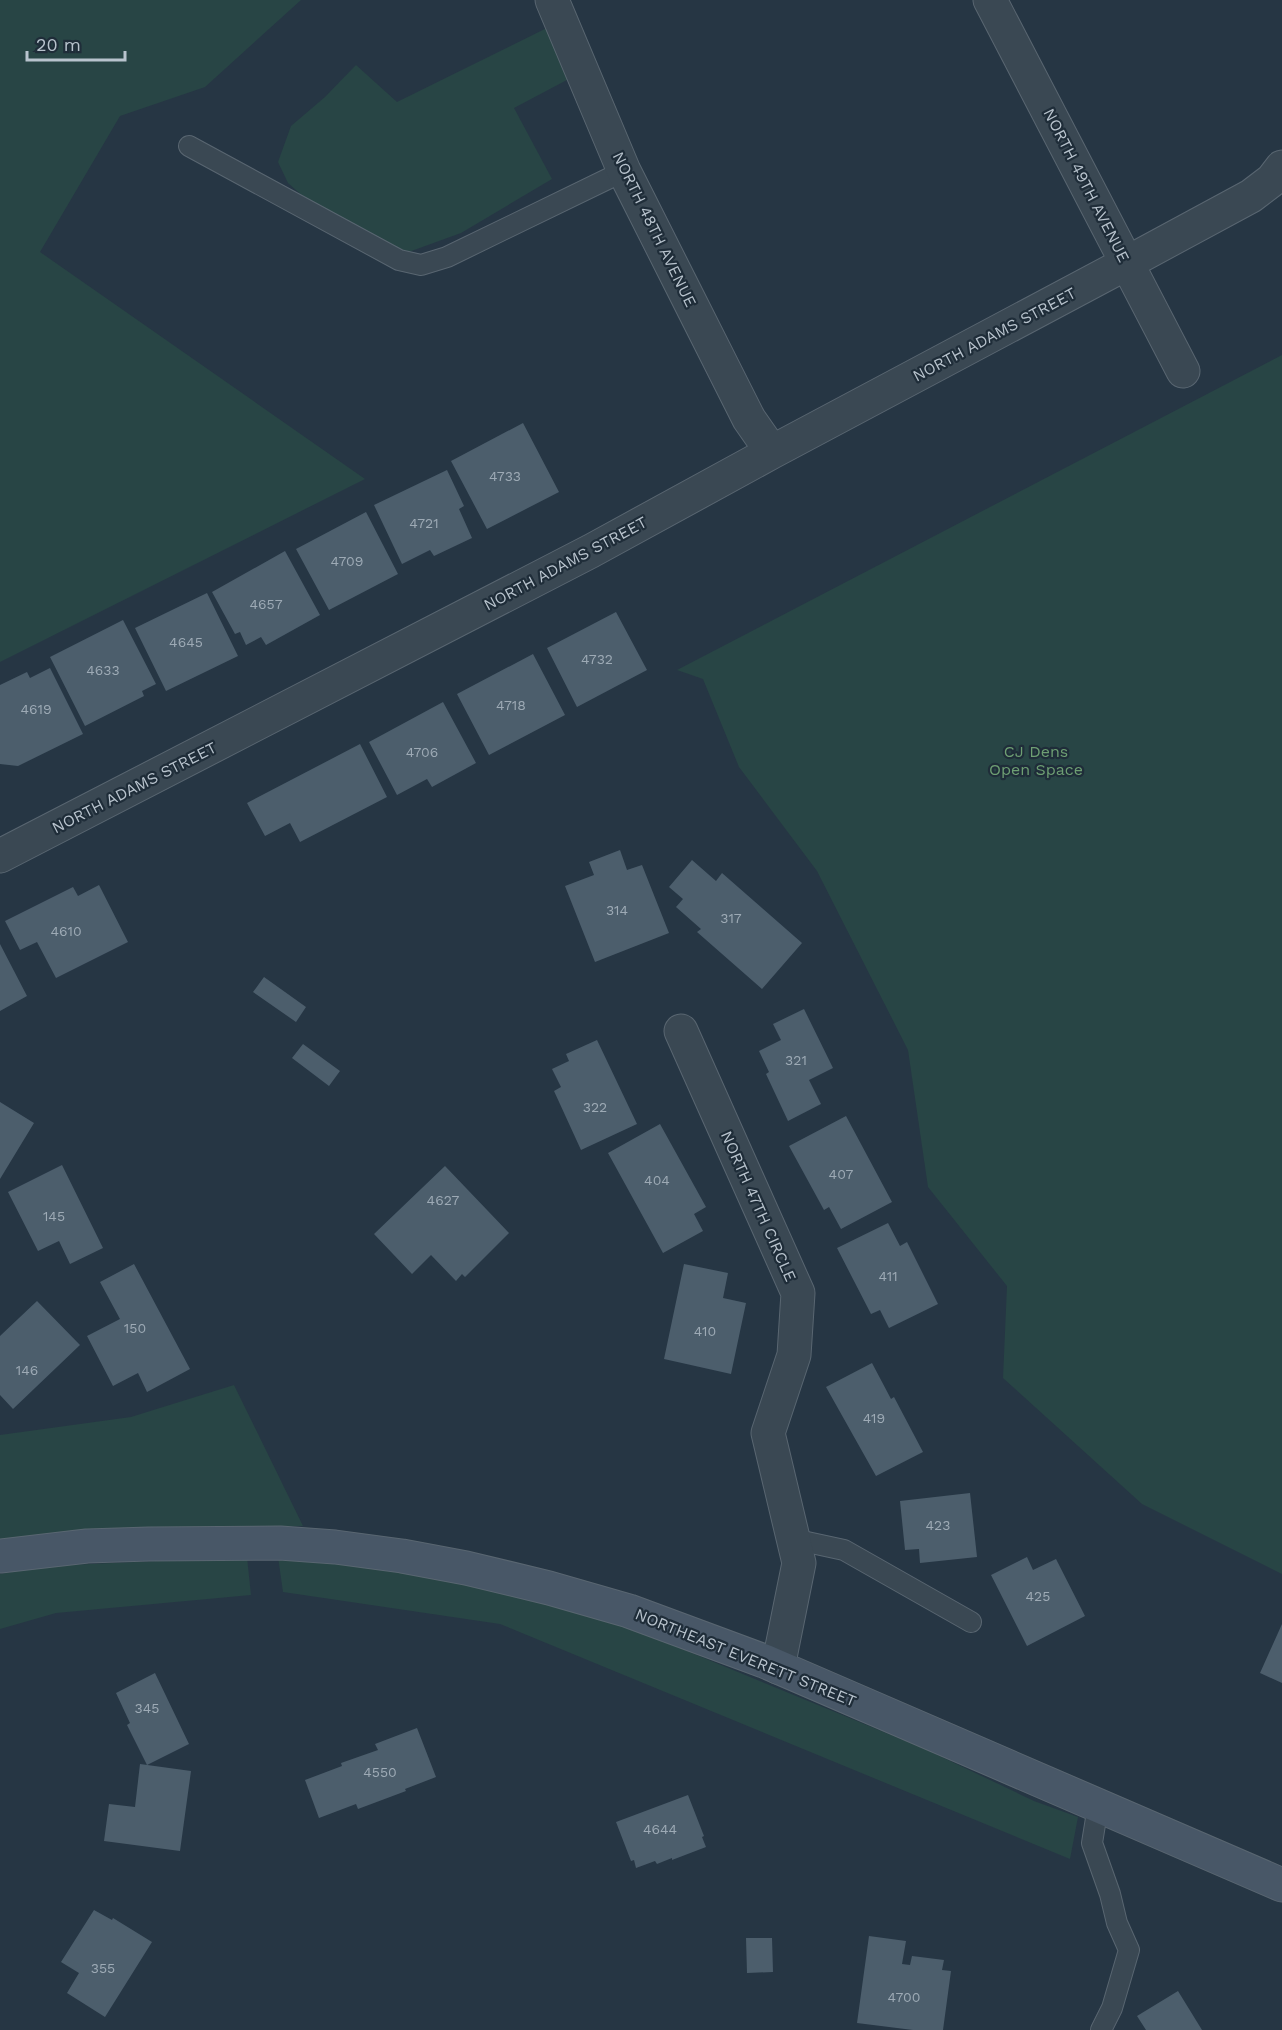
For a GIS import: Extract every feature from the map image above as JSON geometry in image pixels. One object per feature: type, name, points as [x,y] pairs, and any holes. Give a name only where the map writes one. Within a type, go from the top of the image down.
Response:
[{"type":"main road","name":"NORTHEAST EVERETT STREET","points":[[0,1556],[87,1546],[280,1543],[335,1547],[402,1556],[476,1571],[629,1611],[778,1667],[1282,1885]]},
{"type":"street","name":"NORTH 48TH AVENUE","points":[[552,0],[624,171],[749,419],[772,452]]},
{"type":"street","name":"NORTH 49TH AVENUE","points":[[990,0],[1183,371]]},
{"type":"street","name":"NORTH ADAMS STREET","points":[[0,856],[591,551],[1127,263],[1251,196],[1272,180],[1282,167]]},
{"type":"street","name":"NORTH 47TH CIRCLE","points":[[681,1031],[798,1293],[794,1355],[768,1433],[799,1563],[778,1667]]},
{"type":"lane","points":[[189,146],[399,260],[421,265],[447,257],[624,171]]},
{"type":"lane","points":[[793,1539],[844,1550],[971,1622]]},
{"type":"lane","points":[[1098,1806],[1092,1843],[1110,1894],[1117,1923],[1129,1950],[1112,2008],[1101,2030]]},
{"type":"green space","points":[[0,0],[301,0],[205,87],[120,116],[40,252],[365,479],[0,662]]},
{"type":"green space","points":[[561,21],[582,72],[514,108],[552,179],[461,233],[406,253],[314,206],[288,183],[278,162],[291,126],[325,97],[356,65],[397,102]]},
{"type":"green space","name":"CJ Dens Open Space","points":[[1282,355],[1282,1574],[1142,1504],[1003,1378],[1007,1286],[928,1187],[908,1050],[817,871],[739,767],[703,679],[677,670]]},
{"type":"green space","points":[[234,1385],[303,1526],[85,1532],[0,1546],[0,1435],[131,1417]]},
{"type":"green space","points":[[247,1557],[251,1595],[56,1613],[0,1629],[0,1574],[45,1566]]},
{"type":"green space","points":[[278,1557],[359,1563],[521,1590],[653,1637],[925,1749],[1034,1801],[1078,1817],[1070,1859],[500,1624],[283,1592]]},
{"type":"building","points":[[523,423],[559,492],[487,529],[451,461]]},
{"type":"building","points":[[447,470],[464,506],[459,509],[472,538],[434,556],[430,550],[402,564],[374,505]]},
{"type":"building","points":[[366,512],[398,574],[329,610],[296,549]]},
{"type":"building","points":[[285,551],[320,615],[266,645],[261,637],[246,645],[240,632],[235,634],[212,592]]},
{"type":"building","points":[[207,593],[238,656],[166,691],[135,628]]},
{"type":"building","points":[[616,612],[647,670],[577,707],[547,648]]},
{"type":"building","points":[[123,620],[156,684],[142,691],[144,696],[85,726],[50,657]]},
{"type":"building","points":[[533,654],[565,715],[489,755],[457,694]]},
{"type":"building","points":[[50,668],[83,734],[18,766],[0,764],[0,685],[27,672],[30,678]]},
{"type":"building","points":[[443,702],[476,763],[432,787],[427,779],[397,795],[369,742]]},
{"type":"building","points":[[360,744],[387,797],[300,842],[290,823],[265,836],[247,803]]},
{"type":"building","points":[[620,850],[627,870],[642,865],[669,933],[595,962],[565,886],[594,875],[589,862]]},
{"type":"building","points":[[692,860],[716,881],[722,873],[802,943],[762,989],[697,932],[701,929],[676,907],[683,899],[669,887]]},
{"type":"building","points":[[99,885],[128,942],[56,978],[37,942],[20,950],[5,921],[73,887],[78,896]]},
{"type":"building","points":[[0,944],[27,996],[0,1011]]},
{"type":"building","points":[[264,977],[306,1007],[296,1022],[253,992]]},
{"type":"building","points":[[804,1009],[833,1068],[809,1080],[821,1104],[788,1121],[766,1074],[769,1072],[759,1051],[781,1040],[773,1024]]},
{"type":"building","points":[[597,1040],[637,1124],[581,1150],[554,1091],[561,1087],[552,1069],[569,1061],[566,1054]]},
{"type":"building","points":[[303,1044],[340,1071],[329,1086],[292,1058]]},
{"type":"building","points":[[0,1102],[34,1123],[0,1179]]},
{"type":"building","points":[[846,1116],[892,1202],[841,1229],[829,1207],[824,1210],[789,1146]]},
{"type":"building","points":[[660,1124],[706,1207],[694,1214],[703,1231],[663,1253],[608,1153]]},
{"type":"building","points":[[62,1165],[103,1248],[70,1264],[59,1241],[38,1251],[8,1192]]},
{"type":"building","points":[[445,1166],[509,1233],[465,1277],[462,1274],[456,1281],[431,1255],[412,1274],[374,1234]]},
{"type":"building","points":[[888,1223],[900,1246],[907,1242],[938,1304],[889,1328],[880,1310],[871,1314],[837,1248]]},
{"type":"building","points":[[134,1264],[190,1369],[147,1392],[138,1373],[113,1386],[87,1336],[120,1319],[100,1282]]},
{"type":"building","points":[[684,1264],[728,1273],[723,1298],[746,1303],[731,1374],[664,1359]]},
{"type":"building","points":[[37,1301],[80,1345],[13,1409],[0,1395],[0,1336]]},
{"type":"building","points":[[872,1363],[891,1399],[894,1397],[923,1452],[876,1476],[826,1387]]},
{"type":"building","points":[[970,1493],[977,1557],[920,1563],[919,1549],[905,1550],[900,1501]]},
{"type":"building","points":[[1027,1557],[1033,1570],[1056,1559],[1085,1616],[1027,1646],[991,1575]]},
{"type":"building","points":[[1282,1624],[1282,1683],[1260,1673]]},
{"type":"building","points":[[155,1673],[189,1744],[147,1765],[127,1725],[130,1723],[116,1693]]},
{"type":"building","points":[[417,1728],[436,1777],[358,1809],[356,1804],[319,1818],[305,1780],[342,1766],[341,1763],[378,1750],[375,1744]]},
{"type":"building","points":[[140,1764],[191,1771],[180,1851],[104,1841],[109,1804],[135,1807]]},
{"type":"building","points":[[688,1795],[706,1847],[672,1860],[672,1858],[657,1864],[655,1861],[636,1868],[616,1822]]},
{"type":"building","points":[[94,1910],[112,1920],[113,1918],[152,1942],[105,2017],[67,1993],[79,1973],[61,1962]]},
{"type":"building","points":[[869,1936],[906,1941],[902,1964],[910,1965],[912,1956],[944,1960],[942,1970],[951,1971],[943,2030],[913,2030],[857,2023]]},
{"type":"building","points":[[746,1938],[772,1938],[773,1972],[747,1973]]},
{"type":"building","points":[[1178,1991],[1202,2030],[1146,2030],[1137,2016]]}]
